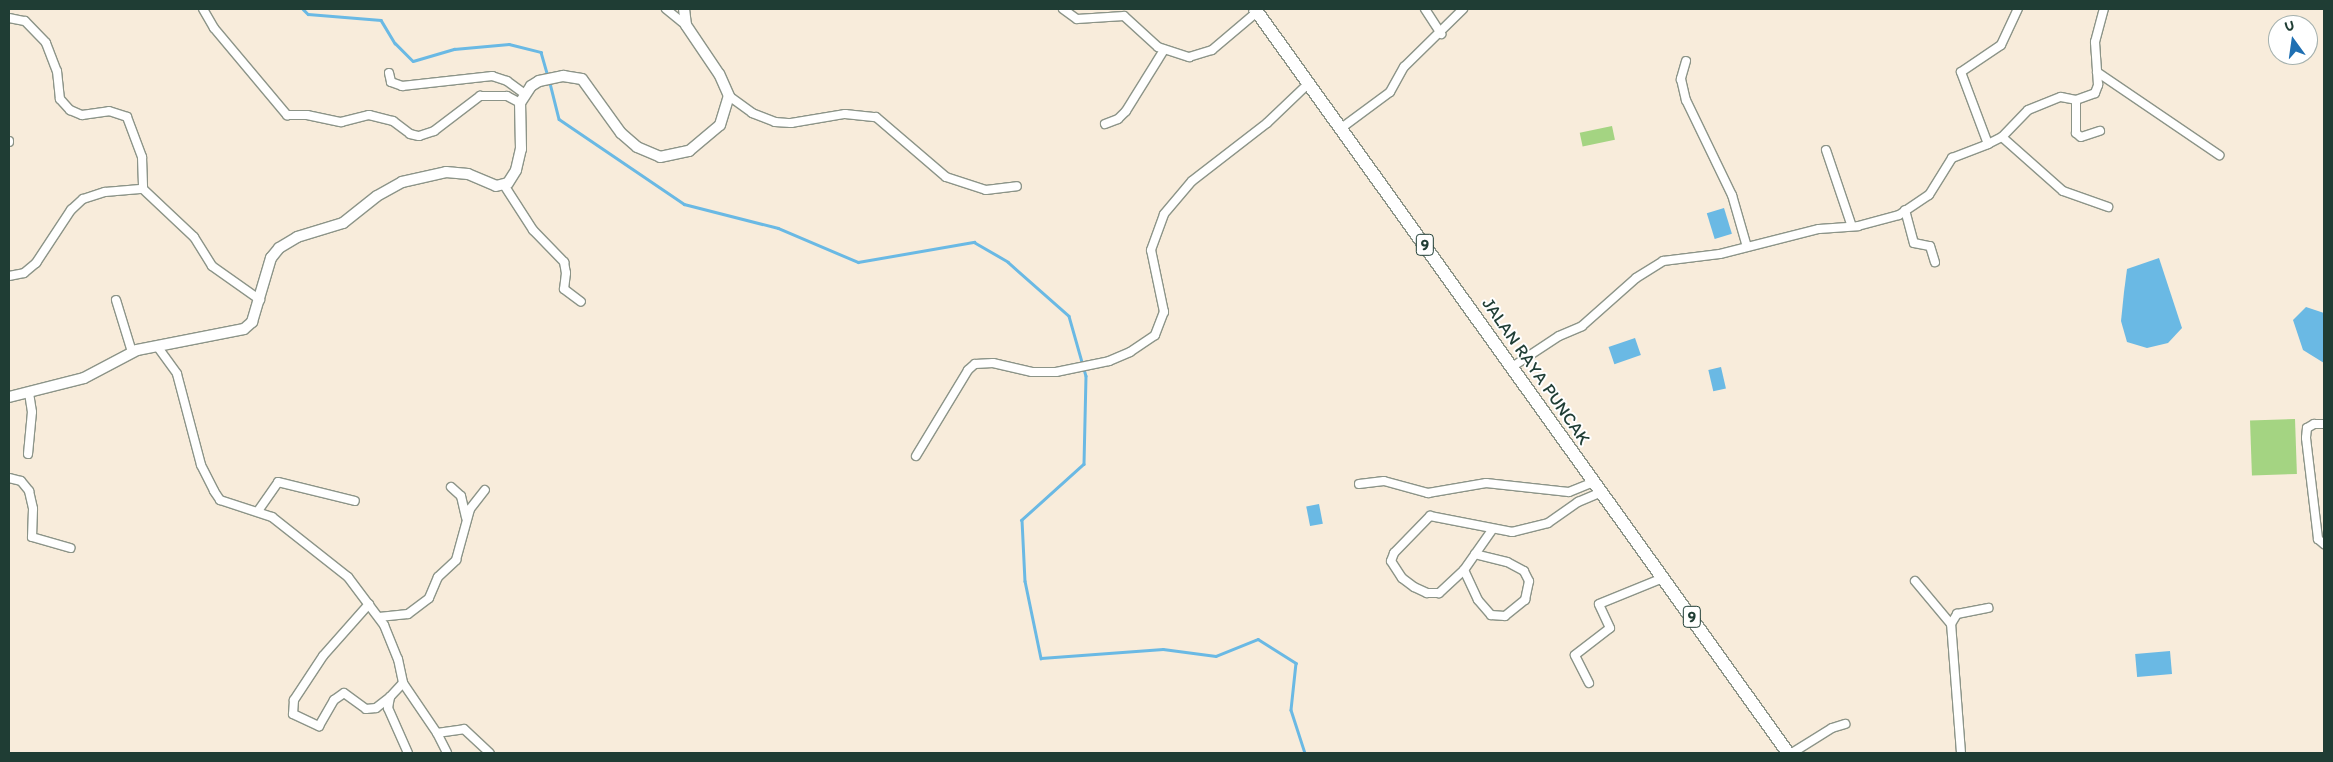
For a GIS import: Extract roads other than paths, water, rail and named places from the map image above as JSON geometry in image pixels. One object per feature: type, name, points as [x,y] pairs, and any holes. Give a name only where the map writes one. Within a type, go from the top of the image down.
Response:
[{"type":"highway","name":"JALAN RAYA PUNCAK","points":[[1256,10],[1788,753]]},
{"type":"main road","points":[[9,397],[29,394],[84,378],[132,352],[244,330],[252,322],[272,255],[279,248],[296,237],[343,223],[396,185],[420,176],[446,172],[468,174],[494,185],[504,185],[512,180],[520,155],[520,104],[525,94],[539,81],[563,76],[584,81],[621,133],[645,152],[660,157],[685,154],[712,134],[723,119],[729,96],[719,74],[686,25],[684,9]]},
{"type":"street","points":[[203,9],[214,28],[287,115],[307,114],[341,122],[369,115],[396,122],[410,134],[419,136],[434,130],[480,96],[507,96],[520,104]]},
{"type":"street","points":[[666,9],[686,25]]},
{"type":"street","points":[[1063,9],[1078,18],[1126,16],[1164,50],[1183,56],[1201,56],[1256,10]]},
{"type":"street","points":[[1425,9],[1441,34]]},
{"type":"street","points":[[1340,129],[1390,92],[1404,67],[1441,34],[1463,9]]},
{"type":"street","points":[[1988,144],[1961,72],[2001,45],[2018,9]]},
{"type":"street","points":[[1512,367],[1559,336],[1582,326],[1636,278],[1654,266],[1810,230],[1851,224],[1858,226],[1905,210],[1934,191],[1943,167],[1952,158],[2002,137],[2028,110],[2064,97],[2076,100],[2095,93],[2097,72],[2095,42],[2104,9]]},
{"type":"street","points":[[9,18],[25,21],[46,43],[57,71],[60,99],[70,110],[82,115],[110,110],[127,117],[142,157],[143,189],[194,236],[212,266],[260,300]]},
{"type":"street","points":[[1105,124],[1118,119],[1126,111],[1164,50]]},
{"type":"street","points":[[1686,61],[1681,79],[1686,100],[1732,195],[1747,246]]},
{"type":"street","points":[[2097,72],[2219,155]]},
{"type":"street","points":[[389,73],[391,82],[402,86],[492,76],[507,81],[525,94]]},
{"type":"street","points":[[916,456],[968,370],[976,364],[993,363],[1041,373],[1080,368],[1099,364],[1135,349],[1160,327],[1163,303],[1151,256],[1154,236],[1164,214],[1192,181],[1267,123],[1308,84]]},
{"type":"street","points":[[729,96],[752,113],[775,122],[791,123],[846,114],[876,117],[946,177],[986,190],[1017,186]]},
{"type":"street","points":[[2076,100],[2074,120],[2078,136],[2100,132]]},
{"type":"street","points":[[2002,137],[2062,191],[2108,207]]},
{"type":"street","points":[[1826,150],[1851,224]]},
{"type":"street","points":[[504,185],[533,230],[562,259],[566,273],[564,289],[580,302]]},
{"type":"street","points":[[9,276],[21,274],[32,267],[71,210],[83,200],[105,192],[143,189]]},
{"type":"street","points":[[1905,210],[1914,243],[1930,246],[1935,262]]},
{"type":"street","points":[[116,300],[132,352]]},
{"type":"street","points":[[157,346],[177,374],[201,465],[220,500],[258,511],[276,520],[336,565],[378,617],[394,649],[403,684],[437,733],[447,753]]},
{"type":"street","points":[[28,454],[32,412],[29,394]]},
{"type":"street","points":[[2324,424],[2314,424],[2307,428],[2306,438],[2318,539],[2324,544]]},
{"type":"street","points":[[9,478],[24,483],[29,491],[33,509],[32,537],[70,548]]},
{"type":"street","points":[[1359,484],[1384,481],[1428,493],[1483,482],[1569,492],[1597,487]]},
{"type":"street","points":[[258,511],[278,482],[355,501]]},
{"type":"street","points":[[451,487],[461,496],[467,521]]},
{"type":"street","points":[[1492,530],[1464,570],[1446,589],[1430,594],[1402,578],[1391,559],[1430,516],[1492,530],[1512,532],[1542,525],[1597,487]]},
{"type":"street","points":[[378,617],[408,614],[429,598],[438,577],[454,563],[460,552],[472,505],[485,490]]},
{"type":"street","points":[[1464,570],[1478,600],[1491,615],[1505,616],[1525,600],[1529,581],[1524,571],[1507,562],[1475,554]]},
{"type":"street","points":[[1589,683],[1575,655],[1610,628],[1600,604],[1663,578]]},
{"type":"street","points":[[1915,581],[1951,624]]},
{"type":"street","points":[[369,604],[323,656],[294,700],[293,714],[318,726],[334,700],[344,693],[366,710],[378,707],[403,684]]},
{"type":"street","points":[[1961,753],[1951,624],[1957,614],[1988,608]]},
{"type":"street","points":[[390,697],[389,714],[408,753]]},
{"type":"street","points":[[1792,753],[1832,728],[1845,724]]},
{"type":"street","points":[[437,733],[464,729],[490,753]]},
{"type":"water","points":[[1724,208],[1732,234],[1715,239],[1707,213]]},
{"type":"water","points":[[2159,258],[2182,328],[2168,343],[2147,348],[2127,342],[2121,321],[2127,269]]},
{"type":"water","points":[[2306,307],[2324,313],[2324,363],[2303,350],[2293,320]]},
{"type":"water","points":[[1635,338],[1641,355],[1614,364],[1609,347]]},
{"type":"water","points":[[1721,367],[1726,388],[1713,391],[1708,370]]},
{"type":"water","points":[[1319,504],[1323,524],[1310,526],[1306,506]]},
{"type":"water","points":[[2170,651],[2172,674],[2137,677],[2135,654]]},
{"type":"waterway","points":[[303,9],[308,14],[381,20],[395,43],[413,61],[454,49],[509,44],[541,52],[548,77]]},
{"type":"waterway","points":[[550,83],[559,119],[684,204],[778,228],[858,262],[974,242],[1008,262],[1069,316],[1086,376],[1084,464],[1022,520],[1025,581],[1041,658],[1163,649],[1216,656],[1258,639],[1296,663],[1291,710],[1305,753]]}]
